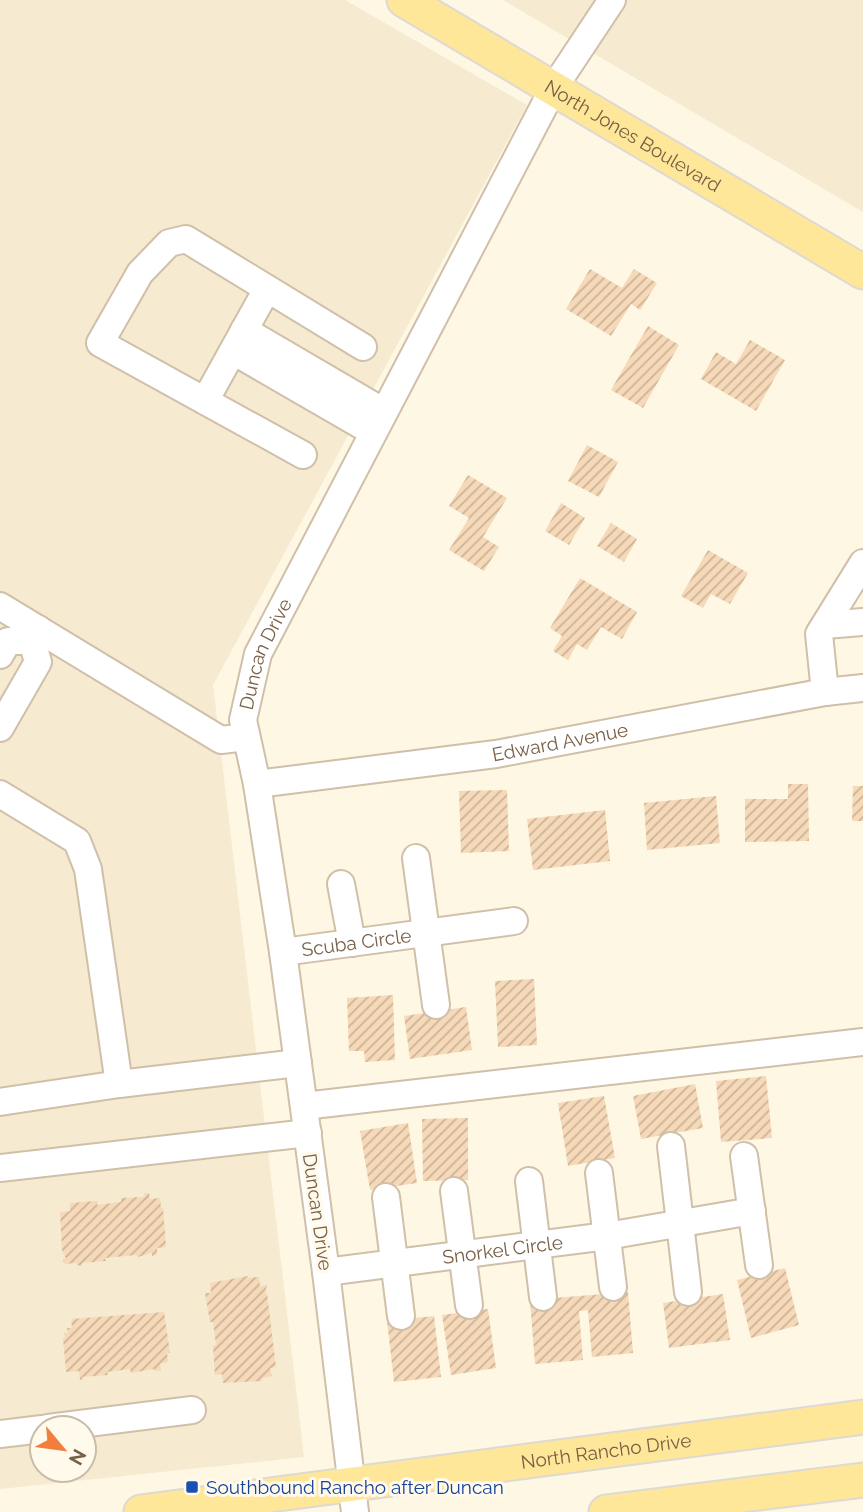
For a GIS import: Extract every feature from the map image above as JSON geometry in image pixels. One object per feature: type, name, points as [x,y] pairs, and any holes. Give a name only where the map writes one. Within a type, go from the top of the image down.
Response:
[{"type":"main road","name":"North Jones Boulevard","points":[[404,0],[863,272]]},
{"type":"main road","name":"North Rancho Drive","points":[[141,1512],[353,1499],[863,1418]]},
{"type":"main road","points":[[606,1512],[767,1502],[862,1485]]},
{"type":"street","name":"Duncan Drive","points":[[353,1499],[327,1272],[283,951],[257,785],[243,720],[258,654],[553,89],[612,0]]},
{"type":"street","points":[[303,455],[100,343],[140,273],[169,243],[186,239],[363,347]]},
{"type":"street","points":[[205,401],[267,289]]},
{"type":"street","points":[[238,341],[379,422]]},
{"type":"street","points":[[825,692],[819,634],[863,563]]},
{"type":"street","points":[[0,606],[35,635],[221,740],[246,737]]},
{"type":"street","points":[[825,625],[863,622]]},
{"type":"street","points":[[0,655],[8,641],[35,635]]},
{"type":"street","points":[[0,727],[38,662],[35,635]]},
{"type":"street","name":"Edward Avenue","points":[[257,785],[495,754],[825,692],[863,688]]},
{"type":"street","points":[[0,794],[77,841],[88,869],[119,1084]]},
{"type":"street","points":[[416,858],[436,1005]]},
{"type":"street","points":[[341,884],[352,943]]},
{"type":"street","name":"Scuba Circle","points":[[283,951],[514,921]]},
{"type":"street","points":[[304,1106],[863,1042]]},
{"type":"street","points":[[0,1101],[298,1063]]},
{"type":"street","points":[[0,1168],[307,1133]]},
{"type":"street","points":[[671,1146],[688,1292]]},
{"type":"street","points":[[744,1156],[759,1265]]},
{"type":"street","points":[[599,1173],[613,1287]]},
{"type":"street","points":[[529,1181],[543,1297]]},
{"type":"street","points":[[454,1191],[469,1305]]},
{"type":"street","points":[[386,1197],[401,1316]]},
{"type":"street","name":"Snorkel Circle","points":[[327,1272],[607,1236],[751,1211]]},
{"type":"street","points":[[98,1422],[192,1410]]},
{"type":"street","points":[[0,1434],[28,1431]]},
{"type":"shaded area","points":[[0,0],[345,0],[527,105],[213,685],[304,1457],[98,1479],[98,1414],[28,1414],[28,1484],[48,1484],[0,1489]]},
{"type":"shaded area","points":[[503,0],[863,0],[863,212]]},
{"type":"building","points":[[590,269],[622,288],[634,269],[657,283],[640,310],[631,304],[611,336],[566,309]]},
{"type":"building","points":[[648,326],[679,345],[643,408],[611,390]]},
{"type":"building","points":[[750,340],[785,360],[756,411],[701,379],[716,352],[736,364]]},
{"type":"building","points":[[587,445],[618,462],[599,497],[568,481]]},
{"type":"building","points":[[468,475],[507,498],[483,537],[499,547],[484,571],[449,550],[469,518],[449,506]]},
{"type":"building","points":[[561,503],[585,518],[569,545],[545,531]]},
{"type":"building","points":[[611,523],[637,539],[624,562],[597,546]]},
{"type":"building","points":[[708,550],[748,573],[730,604],[711,594],[703,608],[681,596]]},
{"type":"building","points":[[580,578],[637,612],[622,639],[601,627],[587,650],[577,644],[568,660],[553,651],[562,636],[550,628]]},
{"type":"building","points":[[788,784],[808,784],[809,841],[745,842],[745,799],[788,799]]},
{"type":"building","points":[[853,786],[863,786],[863,821],[852,821]]},
{"type":"building","points":[[507,790],[509,851],[461,853],[459,791]]},
{"type":"building","points":[[716,796],[720,843],[647,850],[644,803]]},
{"type":"building","points":[[605,810],[610,861],[533,870],[527,819]]},
{"type":"building","points":[[534,979],[537,1045],[498,1047],[495,981]]},
{"type":"building","points":[[393,995],[395,1060],[365,1062],[364,1051],[349,1051],[347,998]]},
{"type":"building","points":[[466,1007],[472,1050],[410,1059],[404,1016]]},
{"type":"building","points":[[766,1076],[772,1138],[721,1142],[716,1081]]},
{"type":"building","points":[[695,1084],[703,1128],[641,1139],[633,1096]]},
{"type":"building","points":[[604,1096],[615,1158],[568,1166],[558,1103]]},
{"type":"building","points":[[468,1118],[468,1180],[423,1181],[422,1119]]},
{"type":"building","points":[[408,1123],[417,1183],[370,1190],[360,1131]]},
{"type":"building","points":[[144,1193],[149,1193],[150,1199],[160,1198],[163,1208],[166,1247],[157,1248],[157,1255],[152,1256],[152,1253],[138,1257],[105,1258],[106,1261],[82,1263],[82,1266],[77,1263],[64,1264],[63,1260],[66,1259],[62,1250],[60,1212],[70,1211],[70,1203],[98,1201],[97,1205],[121,1202],[121,1198],[142,1197],[145,1196]]},
{"type":"building","points":[[785,1268],[799,1325],[751,1338],[737,1280]]},
{"type":"building","points":[[248,1276],[259,1277],[260,1286],[267,1285],[265,1293],[276,1367],[270,1368],[272,1376],[262,1378],[262,1381],[223,1383],[222,1374],[215,1375],[213,1346],[216,1345],[205,1293],[211,1293],[210,1283]]},
{"type":"building","points":[[628,1292],[633,1353],[592,1357],[588,1310],[579,1311],[583,1360],[535,1364],[530,1300]]},
{"type":"building","points":[[723,1294],[730,1340],[669,1348],[663,1303]]},
{"type":"building","points":[[488,1309],[496,1368],[451,1375],[442,1315]]},
{"type":"building","points":[[164,1312],[170,1353],[167,1352],[168,1362],[160,1364],[161,1371],[154,1369],[131,1373],[130,1369],[107,1372],[108,1375],[82,1377],[80,1380],[79,1371],[66,1372],[63,1338],[64,1333],[68,1333],[67,1328],[72,1328],[71,1319]]},
{"type":"building","points":[[434,1316],[441,1377],[394,1382],[387,1321]]},
{"type":"place","name":"Southbound Rancho after Duncan","points":[[192,1487]]}]
